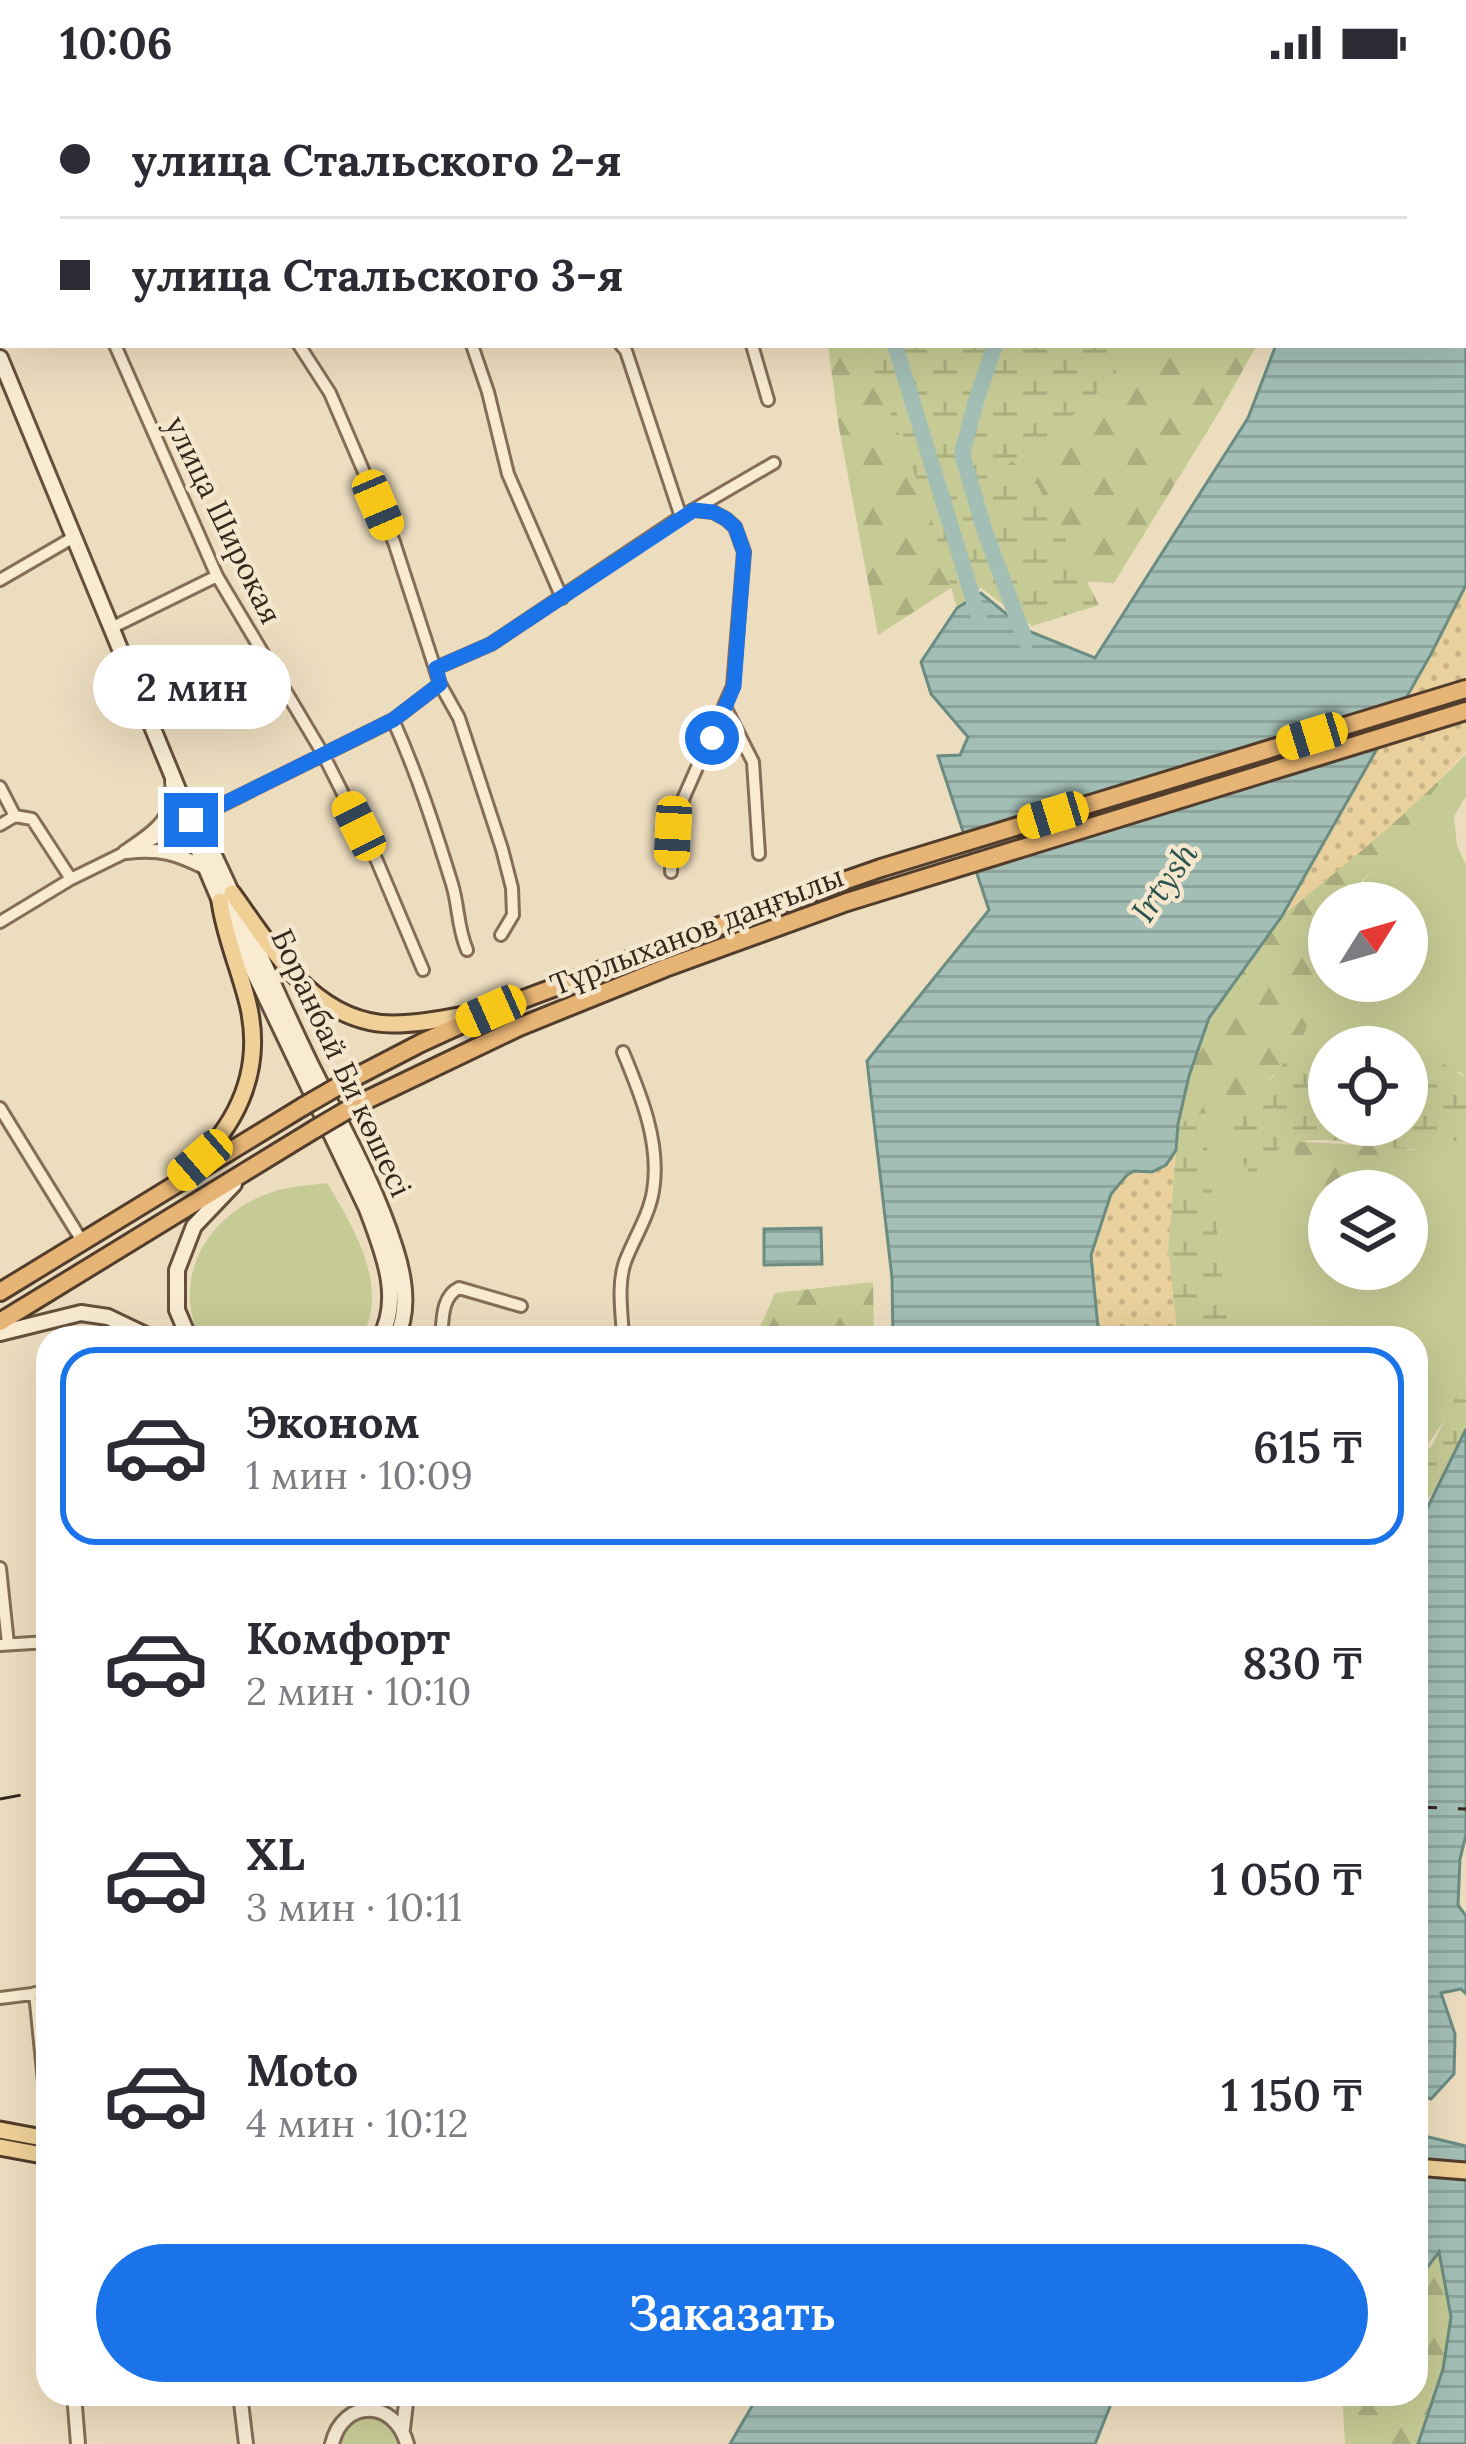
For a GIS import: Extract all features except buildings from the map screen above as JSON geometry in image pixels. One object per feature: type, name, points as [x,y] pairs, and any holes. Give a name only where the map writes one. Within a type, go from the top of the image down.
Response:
[{"type":"highway","name":"Тұрлыханов даңғылы","points":[[0,1292],[342,1084],[491,1011],[880,868],[1466,688]]},
{"type":"highway","name":"Тұрлыханов даңғылы","points":[[0,1322],[354,1106],[519,1027],[847,902],[1466,711]]},
{"type":"main road","name":"Боранбай Би көшесі","points":[[0,358],[191,820],[206,868],[226,897],[379,1204],[405,1293],[401,1326]]},
{"type":"main road","name":"Боранбай Би көшесі","points":[[191,820],[209,845],[226,897],[375,1232],[391,1294],[387,1326]]},
{"type":"main road","points":[[226,897],[287,969],[322,1000],[352,1018],[389,1024],[491,1011]]},
{"type":"main road","points":[[157,1197],[224,1133],[250,1077],[249,1009],[223,923],[226,897]]},
{"type":"main road","points":[[184,1326],[177,1310],[177,1270],[194,1226],[249,1168]]},
{"type":"main road","points":[[0,1333],[81,1313],[127,1326]]},
{"type":"main road","points":[[0,2130],[36,2137]]},
{"type":"main road","points":[[0,2147],[36,2154]]},
{"type":"main road","points":[[1428,2168],[1466,2171]]},
{"type":"street","name":"улица Широкая","points":[[117,348],[217,575],[323,754],[377,862],[423,970]]},
{"type":"street","points":[[301,348],[330,393],[385,521],[440,684],[459,718],[512,888],[513,915],[501,935]]},
{"type":"street","points":[[473,348],[508,473],[562,598]]},
{"type":"street","points":[[625,348],[681,517]]},
{"type":"street","points":[[753,348],[768,400]]},
{"type":"street","points":[[436,668],[491,644],[681,517],[773,463]]},
{"type":"street","points":[[671,872],[673,832],[684,797],[734,686],[744,552],[735,527],[726,519],[694,510]]},
{"type":"street","points":[[0,580],[74,537]]},
{"type":"street","points":[[111,628],[217,575]]},
{"type":"street","points":[[0,922],[71,879],[393,720],[440,684]]},
{"type":"street","points":[[725,709],[753,762],[759,854]]},
{"type":"street","points":[[393,720],[455,891],[458,931],[467,950]]},
{"type":"street","points":[[125,852],[163,824],[173,795],[170,769]]},
{"type":"street","points":[[0,787],[15,816]]},
{"type":"street","points":[[0,825],[15,816],[32,819],[71,879]]},
{"type":"street","points":[[125,852],[154,849],[179,854],[206,868]]},
{"type":"street","points":[[623,1052],[644,1102],[655,1169],[652,1195],[624,1265],[623,1326]]},
{"type":"street","points":[[0,1108],[82,1241]]},
{"type":"street","points":[[443,1326],[446,1300],[459,1288],[521,1306]]},
{"type":"street","points":[[0,1568],[4,1645],[36,1643]]},
{"type":"street","points":[[0,1998],[36,1993]]},
{"type":"street","points":[[75,2406],[78,2444]]},
{"type":"street","points":[[241,2406],[246,2444]]},
{"type":"street","points":[[331,2443],[343,2420],[368,2406]]},
{"type":"street","points":[[405,2437],[406,2406]]},
{"type":"street","points":[[365,2410],[388,2415],[405,2437]]},
{"type":"green space","points":[[828,348],[1255,348],[1114,583],[971,575],[878,635]]},
{"type":"green space","points":[[865,348],[1125,348],[1114,377],[1049,437],[980,483],[1037,484],[1099,605],[1032,626],[981,588],[957,608],[929,511]]},
{"type":"green space","points":[[1466,754],[1466,796],[1454,816],[1457,846],[1466,865],[1466,1078],[1428,1061],[1428,1026],[1308,1026],[1308,1069],[1302,1057],[1285,1061],[1300,1041],[1308,978],[1308,1002],[1428,1002],[1428,882],[1363,882]]},
{"type":"green space","points":[[1447,773],[1361,882],[1323,882]]},
{"type":"green space","points":[[1308,895],[1308,1002],[1313,1002],[1305,1030],[1271,1078],[1248,1095],[1178,1124],[1209,1018],[1282,916]]},
{"type":"green space","points":[[1428,1058],[1466,1078],[1466,1138],[1417,1149],[1377,1146],[1428,1146]]},
{"type":"green space","points":[[1308,1060],[1308,1141],[1278,1149],[1279,1170],[1267,1177],[1250,1173],[1232,1145],[1235,1113],[1285,1061]]},
{"type":"green space","points":[[1248,1095],[1235,1113],[1278,1148],[1291,1140],[1308,1189],[1308,1290],[1428,1290],[1428,1170],[1378,1170],[1389,1147],[1412,1150],[1466,1138],[1466,1377],[1428,1444],[1428,1326],[1229,1326],[1203,1113]]},
{"type":"green space","points":[[1203,1113],[1229,1326],[1176,1326],[1168,1248],[1178,1124]]},
{"type":"green space","points":[[1291,1141],[1308,1142],[1308,1146],[1389,1147],[1378,1170],[1308,1170],[1308,1189]]},
{"type":"green space","points":[[327,1183],[348,1218],[370,1278],[372,1299],[366,1326],[196,1326],[190,1290],[203,1246],[234,1212],[285,1189]]},
{"type":"green space","points":[[873,1282],[874,1326],[760,1326],[775,1293]]},
{"type":"green space","points":[[1466,1377],[1466,1429],[1428,1498],[1428,1450]]},
{"type":"green space","points":[[1439,2251],[1451,2317],[1443,2369],[1418,2444],[1345,2444],[1343,2406],[1428,2406],[1428,2266]]},
{"type":"green space","points":[[372,2413],[388,2419],[403,2444],[337,2444],[349,2423]]},
{"type":"sand","points":[[1466,585],[1466,751],[1354,857],[1323,882],[1308,882],[1308,895],[1282,916]]},
{"type":"sand","points":[[1176,1150],[1168,1248],[1177,1326],[1097,1326],[1091,1261],[1105,1210],[1128,1174],[1156,1169]]},
{"type":"water","name":"Irtysh","points":[[1275,348],[1466,348],[1466,585],[1282,916],[1209,1018],[1189,1076],[1176,1150],[1166,1165],[1152,1172],[1134,1171],[1111,1194],[1091,1255],[1098,1326],[893,1326],[892,1278],[867,1061],[989,910],[938,756],[960,755],[968,737],[931,694],[921,662],[957,608],[981,593],[1026,630],[1095,658],[1248,418]]},
{"type":"water","points":[[821,1228],[822,1264],[764,1265],[764,1229]]},
{"type":"water","points":[[1466,1429],[1466,1835],[1458,1905],[1466,1916],[1466,1994],[1461,1989],[1441,1993],[1455,2034],[1454,2074],[1431,2099],[1428,2098],[1428,1507]]},
{"type":"water","points":[[1428,2137],[1466,2146],[1466,2444],[1418,2444],[1443,2369],[1451,2317],[1439,2252],[1428,2266]]},
{"type":"water","points":[[752,2406],[1110,2406],[1095,2444],[730,2444]]},
{"type":"waterway","points":[[896,348],[979,618]]},
{"type":"waterway","points":[[994,348],[962,454],[1026,642]]},
{"type":"railway","points":[[0,1799],[36,1792]]},
{"type":"railway","points":[[1428,1807],[1466,1809]]},
{"type":"route","points":[[191,820],[393,720],[440,684],[436,668],[491,644],[694,510],[726,519],[735,527],[744,552],[734,686],[712,738]]}]
